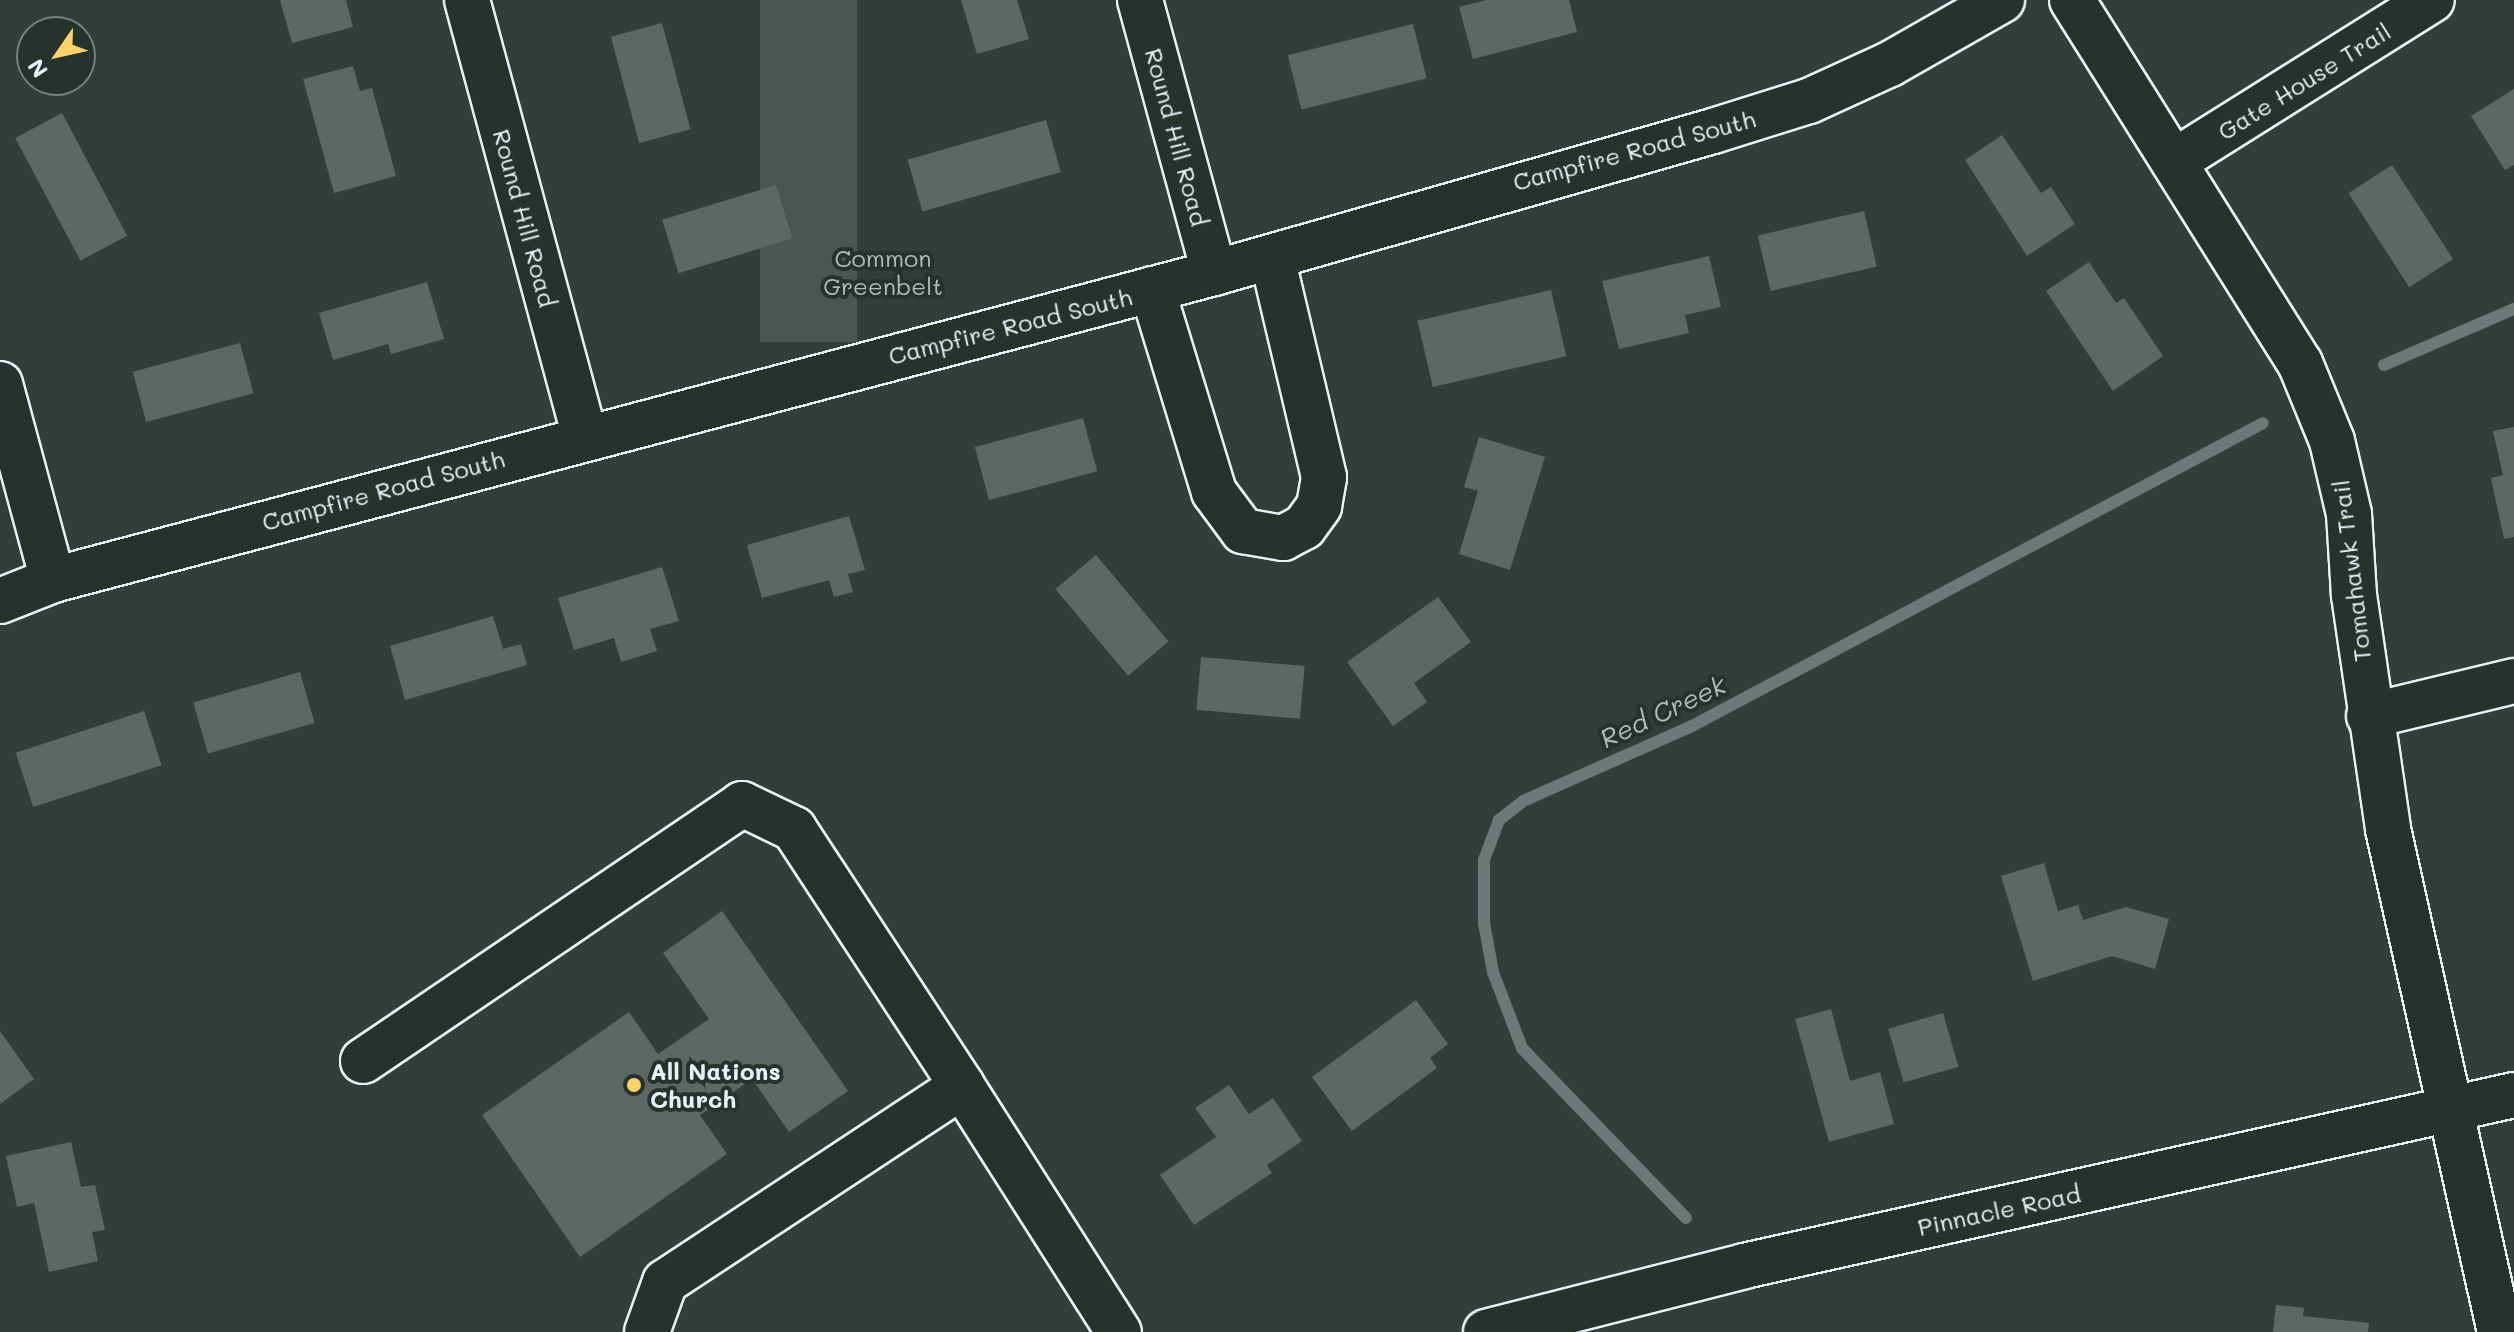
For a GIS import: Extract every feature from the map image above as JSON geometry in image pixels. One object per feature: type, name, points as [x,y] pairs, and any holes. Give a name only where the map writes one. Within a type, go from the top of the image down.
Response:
[{"type":"street","name":"Round Hill Road","points":[[467,0],[584,435]]},
{"type":"street","name":"Round Hill Road","points":[[1140,0],[1214,273]]},
{"type":"street","name":"Campfire Road South","points":[[0,601],[53,580],[584,435],[1272,257],[1809,101],[1890,64],[2002,0]]},
{"type":"street","name":"Tomahawk Trail","points":[[2072,0],[2175,161],[2320,405],[2349,514],[2369,716],[2500,1332]]},
{"type":"street","name":"Gate House Trail","points":[[2175,161],[2432,0]]},
{"type":"street","points":[[1152,289],[1214,492],[1243,531],[1283,538],[1312,516],[1324,477],[1272,257]]},
{"type":"street","points":[[0,384],[53,580]]},
{"type":"street","points":[[2369,716],[2514,681]]},
{"type":"street","points":[[363,1061],[742,804],[794,829],[1119,1332]]},
{"type":"street","points":[[647,1332],[665,1282],[962,1086]]},
{"type":"street","name":"Pinnacle Road","points":[[1486,1332],[1744,1266],[2514,1095]]},
{"type":"green space","points":[[760,0],[857,0],[857,342],[760,342]]},
{"type":"building","points":[[280,0],[346,0],[353,27],[292,43]]},
{"type":"building","points":[[961,0],[1017,0],[1029,39],[977,54]]},
{"type":"building","points":[[1486,0],[1569,0],[1577,32],[1473,59],[1459,7]]},
{"type":"building","points":[[662,23],[690,129],[639,143],[611,37]]},
{"type":"building","points":[[1413,24],[1427,78],[1301,110],[1288,55]]},
{"type":"building","points":[[353,66],[360,91],[372,88],[396,176],[334,193],[303,79]]},
{"type":"building","points":[[2514,89],[2514,165],[2505,170],[2471,116]]},
{"type":"building","points":[[62,113],[127,236],[80,261],[15,138]]},
{"type":"building","points":[[1046,120],[1061,172],[922,212],[908,160]]},
{"type":"building","points":[[2002,135],[2041,193],[2051,187],[2075,224],[2027,256],[1965,160]]},
{"type":"building","points":[[2392,165],[2453,259],[2409,287],[2348,193]]},
{"type":"building","points":[[776,185],[792,239],[679,273],[662,220]]},
{"type":"building","points":[[1864,211],[1877,267],[1771,291],[1758,236]]},
{"type":"building","points":[[1709,256],[1721,307],[1685,315],[1689,333],[1619,349],[1602,281]]},
{"type":"building","points":[[2089,262],[2116,303],[2124,298],[2163,356],[2113,391],[2046,291]]},
{"type":"building","points":[[427,282],[444,339],[391,354],[388,344],[333,360],[319,313]]},
{"type":"building","points":[[1551,290],[1566,356],[1433,387],[1418,321]]},
{"type":"building","points":[[240,343],[253,393],[146,422],[133,372]]},
{"type":"building","points":[[1083,418],[1097,471],[989,500],[975,447]]},
{"type":"building","points":[[2514,427],[2514,537],[2504,539],[2491,478],[2503,475],[2493,431]]},
{"type":"building","points":[[1479,437],[1545,457],[1510,570],[1459,554],[1478,491],[1464,487]]},
{"type":"building","points":[[849,516],[865,570],[848,574],[853,592],[834,597],[829,580],[762,598],[747,545]]},
{"type":"building","points":[[1096,555],[1169,642],[1128,676],[1055,589]]},
{"type":"building","points":[[662,567],[679,621],[650,629],[657,651],[621,662],[614,638],[574,650],[558,598]]},
{"type":"building","points":[[1438,597],[1471,642],[1414,683],[1427,702],[1393,726],[1347,662]]},
{"type":"building","points":[[493,616],[503,649],[521,644],[527,665],[405,700],[390,646]]},
{"type":"building","points":[[1201,657],[1305,666],[1300,719],[1196,710]]},
{"type":"building","points":[[300,672],[315,723],[208,754],[193,703]]},
{"type":"building","points":[[144,711],[162,765],[33,807],[16,753]]},
{"type":"building","points":[[2044,863],[2058,911],[2078,905],[2083,920],[2126,907],[2169,919],[2155,969],[2112,956],[2033,981],[2001,876]]},
{"type":"building","name":"All Nations Church","points":[[722,911],[848,1091],[789,1132],[752,1079],[700,1115],[727,1154],[580,1257],[482,1115],[629,1012],[658,1054],[709,1019],[663,953]]},
{"type":"building","points":[[1416,1000],[1448,1044],[1430,1058],[1437,1068],[1352,1131],[1312,1077]]},
{"type":"building","points":[[1831,1009],[1850,1081],[1880,1072],[1894,1124],[1829,1142],[1795,1019]]},
{"type":"building","points":[[1943,1013],[1958,1067],[1904,1083],[1888,1029]]},
{"type":"building","points":[[0,1031],[34,1079],[0,1104]]},
{"type":"building","points":[[1229,1085],[1249,1114],[1273,1098],[1302,1141],[1267,1165],[1272,1173],[1194,1225],[1160,1175],[1216,1137],[1195,1108]]},
{"type":"building","points":[[71,1142],[81,1187],[95,1185],[105,1230],[92,1232],[98,1261],[49,1272],[34,1203],[17,1207],[6,1156]]},
{"type":"building","points":[[2276,1305],[2304,1308],[2303,1316],[2369,1323],[2368,1332],[2273,1332]]},
{"type":"waterway","name":"Red Creek","points":[[2384,365],[2514,309]]},
{"type":"waterway","name":"Red Creek","points":[[1686,1218],[1522,1048],[1493,972],[1484,923],[1484,860],[1499,820],[1523,801],[1692,726],[2263,423]]},
{"type":"place","name":"All Nations Church","points":[[634,1085]]},
{"type":"park label","name":"Common Greenbelt","points":[[883,272]]}]
